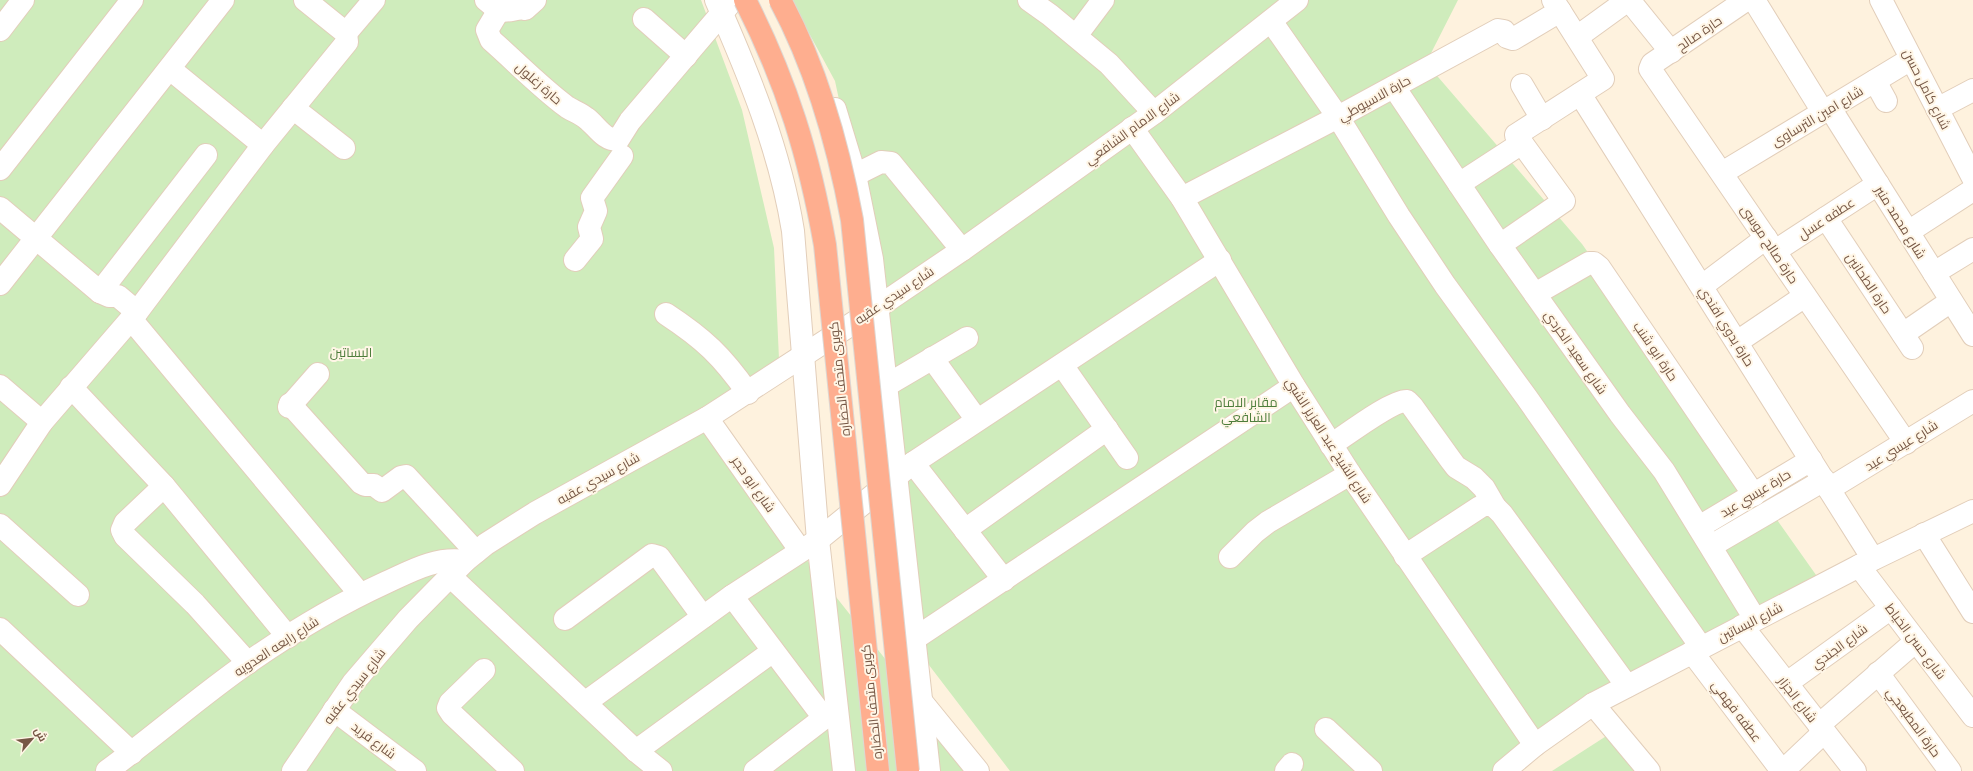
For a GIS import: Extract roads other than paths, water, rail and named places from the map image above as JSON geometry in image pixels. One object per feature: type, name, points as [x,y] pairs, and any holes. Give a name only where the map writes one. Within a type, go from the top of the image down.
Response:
[{"type":"highway","name":"كوبرى متحف الحضاره","points":[[745,0],[774,60],[790,102],[811,174],[825,245],[878,771]]},
{"type":"highway","points":[[780,0],[800,42],[827,112],[839,155],[852,220],[908,771]]},
{"type":"street","points":[[0,30],[23,0]]},
{"type":"street","points":[[0,168],[132,0]]},
{"type":"street","points":[[0,284],[223,0]]},
{"type":"street","points":[[305,0],[346,33]]},
{"type":"street","points":[[0,485],[42,422],[134,315],[263,145],[346,42],[346,33],[374,0]]},
{"type":"street","points":[[493,5],[509,10],[519,8],[525,9],[536,0]]},
{"type":"street","points":[[788,0],[814,55],[830,94],[855,174],[872,259],[886,385],[905,469],[914,640],[929,771]]},
{"type":"street","points":[[1029,0],[1076,36],[1109,64],[1154,114]]},
{"type":"street","points":[[1076,36],[1103,0]]},
{"type":"street","name":"شارع الامام الشافعي","points":[[962,250],[1132,128],[1154,114],[1297,0]]},
{"type":"street","points":[[1577,37],[1629,0],[1671,52]]},
{"type":"street","name":"حارة صالح","points":[[1671,52],[1746,0]]},
{"type":"street","name":"شارع محمد منير","points":[[1754,0],[1878,184],[1973,335]]},
{"type":"street","name":"شارع كامل حسن","points":[[1882,0],[1973,178]]},
{"type":"street","points":[[575,260],[592,239],[589,227],[596,211],[592,198],[624,154],[630,121],[686,56],[724,4]]},
{"type":"street","points":[[724,4],[768,125],[787,194],[793,231],[804,354],[809,545],[844,771]]},
{"type":"street","name":"حارة زغلول","points":[[493,5],[487,30],[491,40],[553,96],[568,108],[586,117],[624,154]]},
{"type":"street","points":[[1500,245],[1564,201],[1516,135],[1603,79],[1557,5]]},
{"type":"street","name":"حارة الاسيوطي","points":[[1182,198],[1338,118],[1498,30],[1504,31],[1507,37],[1513,39],[1557,5]]},
{"type":"street","points":[[644,19],[686,56]]},
{"type":"street","name":"عطفه فهمي","points":[[1271,21],[1338,118],[1399,216],[1445,285],[1532,404],[1696,650],[1783,771]]},
{"type":"street","name":"حارة صالح موسى","points":[[1671,52],[1652,64],[1650,69],[1906,442]]},
{"type":"street","name":"شارع امين الترساوى","points":[[1722,173],[1912,59]]},
{"type":"street","points":[[170,68],[263,145]]},
{"type":"street","points":[[1875,81],[1886,101]]},
{"type":"street","points":[[1522,85],[1542,119]]},
{"type":"street","name":"شارع سعيد الكردي","points":[[1394,87],[1500,245],[1620,414],[1664,471],[1711,546],[1749,623]]},
{"type":"street","points":[[1937,109],[1973,90]]},
{"type":"street","name":"حارة بدوي افندي","points":[[1580,94],[1827,485],[1866,562]]},
{"type":"street","points":[[293,108],[344,148]]},
{"type":"street","name":"شارع الشيخ عبد العزيز الشبي","points":[[1132,128],[1182,198],[1294,386],[1331,445],[1405,556],[1535,745]]},
{"type":"street","points":[[1460,184],[1522,143]]},
{"type":"street","points":[[100,292],[206,155]]},
{"type":"street","points":[[855,174],[881,162],[891,163],[962,250]]},
{"type":"street","name":"عطفه عسل","points":[[1702,286],[1770,245],[1826,218],[1878,184]]},
{"type":"street","points":[[1908,232],[1973,190]]},
{"type":"street","points":[[0,208],[100,292],[107,296],[118,296],[360,594]]},
{"type":"street","name":"حارة الطحانين","points":[[1826,218],[1908,341],[1951,301]]},
{"type":"street","points":[[1934,274],[1973,249]]},
{"type":"street","name":"شارع سيدي عقبه","points":[[293,771],[353,684],[408,619],[464,563],[522,520],[707,418],[748,393],[804,354],[878,307],[962,250]]},
{"type":"street","points":[[586,702],[732,596],[809,545],[905,469],[1220,260]]},
{"type":"street","name":"حارة ابو شنب","points":[[1535,294],[1590,263],[1594,263],[1599,267],[1754,495]]},
{"type":"street","points":[[1737,342],[1805,296]]},
{"type":"street","points":[[666,314],[690,330],[711,347],[722,358],[748,393]]},
{"type":"street","points":[[886,385],[967,338]]},
{"type":"street","points":[[932,358],[977,420]]},
{"type":"street","points":[[1062,365],[1127,458]]},
{"type":"street","points":[[318,374],[290,406],[361,483],[365,485],[372,484],[382,491],[403,475],[409,477],[464,563],[586,702],[636,751],[661,771]]},
{"type":"street","points":[[0,386],[42,422]]},
{"type":"street","points":[[914,640],[1294,386]]},
{"type":"street","points":[[71,387],[164,486],[288,636]]},
{"type":"street","points":[[1331,445],[1385,410],[1399,402],[1407,401],[1456,467],[1474,478],[1484,488],[1495,508],[1507,521],[1627,686]]},
{"type":"street","name":"شارع عيسي عيد","points":[[1711,546],[1906,442],[1973,401]]},
{"type":"street","name":"شارع ابو حجر","points":[[707,418],[809,545]]},
{"type":"street","points":[[965,530],[1107,429]]},
{"type":"street","name":"حارة عيسي عيد","points":[[1699,527],[1811,460]]},
{"type":"street","points":[[905,469],[965,530],[1004,580]]},
{"type":"street","points":[[1230,557],[1255,532],[1268,522],[1350,474]]},
{"type":"street","points":[[164,486],[125,523],[122,530],[125,536],[194,604],[248,663]]},
{"type":"street","points":[[1405,556],[1480,507],[1487,504],[1495,508]]},
{"type":"street","name":"شارع البساتين","points":[[1504,771],[1535,745],[1593,704],[1866,562],[1973,511]]},
{"type":"street","points":[[0,525],[78,595]]},
{"type":"street","points":[[1924,534],[1973,612]]},
{"type":"street","points":[[565,619],[652,555],[659,557],[703,618]]},
{"type":"street","name":"شارع رابعه العدويه","points":[[106,771],[132,753],[248,663],[288,636],[360,594],[426,564],[451,560],[464,563]]},
{"type":"street","name":"شارع حسن الخياط","points":[[1866,562],[1891,608],[1973,715]]},
{"type":"street","points":[[732,596],[824,718],[755,771]]},
{"type":"street","name":"شارع الجندي","points":[[1786,683],[1891,608]]},
{"type":"street","name":"شارع الجزار","points":[[1749,623],[1786,683],[1855,771]]},
{"type":"street","points":[[1,631],[132,753]]},
{"type":"street","points":[[1783,771],[1822,728],[1878,673],[1916,641]]},
{"type":"street","points":[[636,751],[773,651]]},
{"type":"street","points":[[484,670],[450,703],[448,708],[452,714],[513,771]]},
{"type":"street","name":"حارة المطبعجي","points":[[1878,673],[1950,771]]},
{"type":"street","points":[[921,701],[978,771]]},
{"type":"street","points":[[1593,704],[1649,771]]},
{"type":"street","name":"شارع فريد","points":[[334,710],[415,771]]},
{"type":"street","points":[[1326,729],[1371,771]]},
{"type":"park label","name":"البساتين","points":[[351,352]]},
{"type":"park label","name":"مقابر الامام الشافعي","points":[[1246,410]]}]
